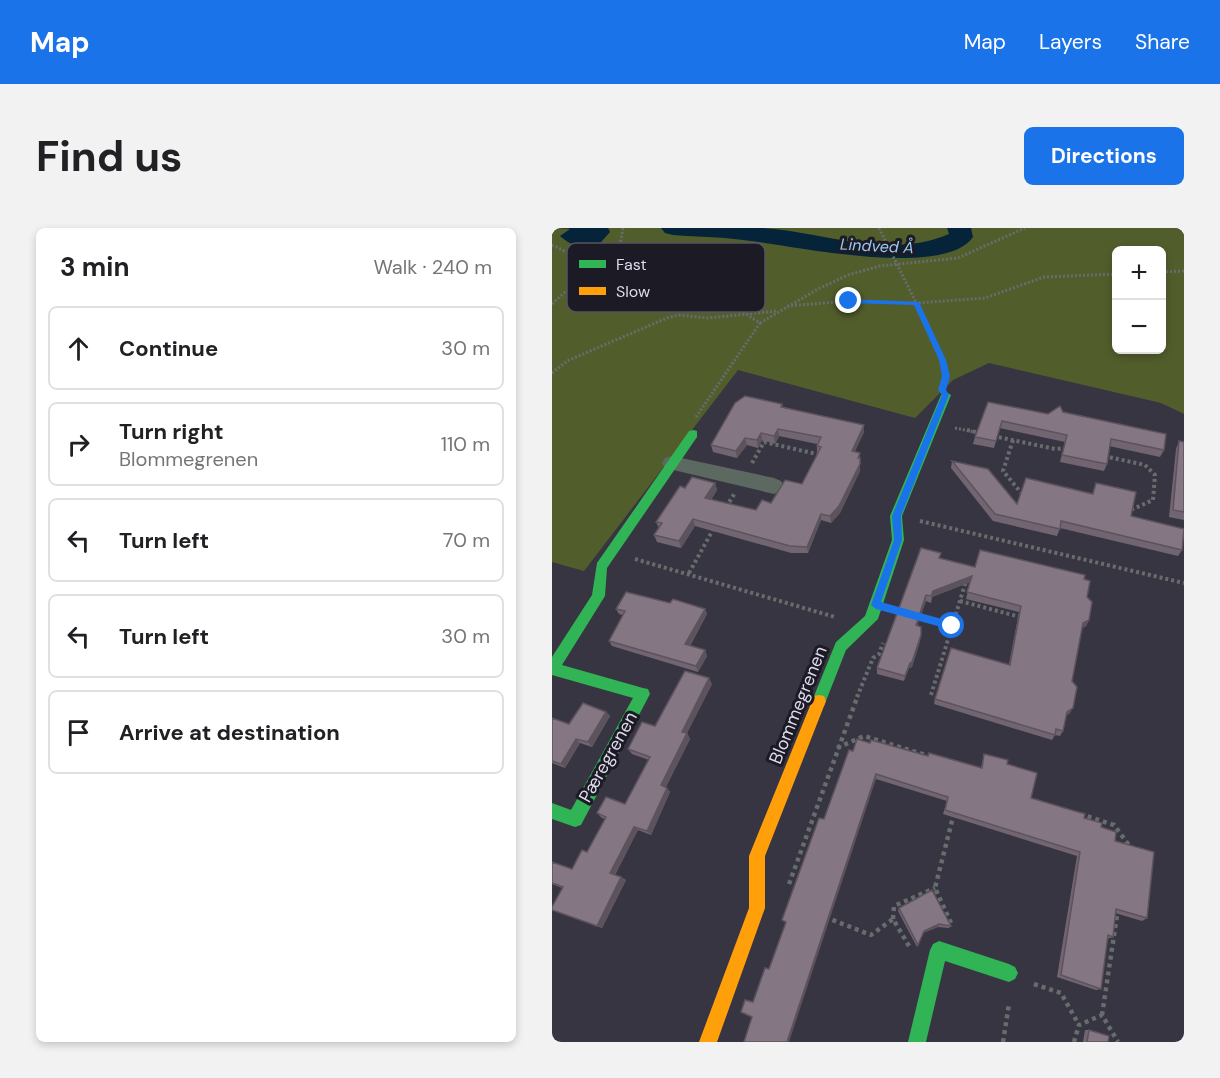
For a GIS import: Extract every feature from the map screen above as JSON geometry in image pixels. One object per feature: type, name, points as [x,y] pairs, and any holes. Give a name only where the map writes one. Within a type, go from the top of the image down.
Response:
[{"type":"street","name":"Blommegrenen","points":[[708,1042],[758,908],[757,856],[841,646],[871,619],[898,540],[896,516],[946,395]]},
{"type":"street","name":"Pæregrenen","points":[[552,812],[575,819],[643,694],[552,668],[598,596],[602,567],[693,434]]},
{"type":"street","points":[[672,463],[774,486]]},
{"type":"street","points":[[917,1042],[939,950],[1009,973]]},
{"type":"path","points":[[620,243],[623,228]]},
{"type":"path","points":[[879,228],[917,303],[942,360],[946,376],[942,390],[946,395]]},
{"type":"path","points":[[693,434],[686,432],[760,323],[787,306],[854,273],[883,265],[932,263],[958,258],[1025,228]]},
{"type":"path","points":[[552,245],[567,252]]},
{"type":"path","points":[[1166,272],[1184,271]]},
{"type":"path","points":[[787,306],[849,301],[917,303],[984,298],[1044,277],[1112,274]]},
{"type":"path","points":[[552,304],[567,290]]},
{"type":"path","points":[[765,312],[781,310]]},
{"type":"path","points":[[741,312],[760,323]]},
{"type":"path","points":[[552,373],[567,361],[667,318],[679,315],[708,318],[764,312]]},
{"type":"path","points":[[949,438],[957,417]]},
{"type":"path","points":[[953,427],[1055,449],[1075,450]]},
{"type":"path","points":[[1013,440],[1003,471],[1020,494],[1030,496]]},
{"type":"path","points":[[722,515],[764,442],[827,456]]},
{"type":"path","points":[[1098,455],[1145,465],[1155,476],[1153,500],[1133,509],[1124,506]]},
{"type":"path","points":[[922,510],[918,521],[1184,583]]},
{"type":"path","points":[[689,573],[716,525]]},
{"type":"path","points":[[613,550],[640,561],[689,573],[837,618],[855,632]]},
{"type":"path","points":[[931,695],[969,572]]},
{"type":"path","points":[[960,601],[1026,618]]},
{"type":"path","points":[[1004,612],[1006,603]]},
{"type":"path","points":[[876,605],[952,626]]},
{"type":"path","points":[[787,890],[837,748],[873,658],[879,654],[887,632]]},
{"type":"path","points":[[945,649],[954,651]]},
{"type":"path","points":[[837,748],[864,736],[943,760]]},
{"type":"path","points":[[954,811],[935,888],[956,933],[956,955]]},
{"type":"path","points":[[1068,811],[1114,825],[1133,851]]},
{"type":"path","points":[[935,888],[894,906],[893,919],[912,952],[938,959]]},
{"type":"path","points":[[1118,1042],[1102,1015],[1119,902]]},
{"type":"path","points":[[816,914],[871,934],[893,919]]},
{"type":"path","points":[[1023,980],[1061,993],[1079,1025],[1074,1042]]},
{"type":"path","points":[[1079,1025],[1102,1015]]},
{"type":"green space","points":[[552,228],[610,232],[608,228],[1184,228],[1184,414],[1161,403],[989,363],[953,380],[915,418],[738,370],[584,571],[552,562]]},
{"type":"water","points":[[568,228],[608,228],[610,232],[600,243],[570,243],[560,236],[570,229]]},
{"type":"building","points":[[745,396],[782,404],[781,407],[864,425],[852,451],[860,453],[858,458],[860,458],[860,464],[839,506],[830,516],[821,514],[807,547],[790,546],[693,519],[679,541],[654,535],[662,523],[656,522],[680,486],[685,488],[692,477],[715,483],[705,498],[756,510],[762,500],[771,503],[785,480],[802,484],[821,447],[817,446],[821,437],[778,429],[774,436],[761,433],[757,440],[745,438],[736,451],[711,445],[735,403]]},
{"type":"building","points":[[988,402],[1048,414],[1060,406],[1063,412],[1166,434],[1164,450],[1111,439],[1107,464],[1062,455],[1067,435],[1002,421],[996,441],[975,437]]},
{"type":"building","points":[[1179,441],[1184,442],[1184,512],[1173,510]]},
{"type":"building","points":[[952,461],[988,469],[1017,504],[1026,478],[1093,494],[1096,483],[1136,492],[1131,516],[1184,529],[1182,550],[1061,521],[1060,529],[995,514]]},
{"type":"building","points":[[921,548],[941,553],[939,558],[975,567],[980,550],[1085,575],[1084,579],[1090,581],[1087,597],[1092,602],[1089,620],[1083,623],[1072,681],[1077,687],[1073,708],[1067,712],[1063,731],[1056,729],[1055,735],[935,699],[951,648],[1010,665],[1021,606],[967,592],[972,576],[933,591],[931,596],[926,595],[916,625],[921,627],[921,635],[905,676],[877,668]]},
{"type":"building","points":[[626,592],[670,603],[673,599],[705,609],[685,644],[705,650],[696,666],[609,641],[625,611],[616,609]]},
{"type":"building","points":[[685,671],[709,678],[682,732],[687,733],[661,785],[667,788],[647,831],[634,827],[610,873],[621,877],[597,926],[552,910],[563,887],[552,883],[552,862],[572,869],[582,850],[587,852],[606,817],[597,813],[606,797],[625,804],[650,757],[628,749],[642,722],[655,726]]},
{"type":"building","points":[[583,703],[606,712],[588,742],[576,739],[561,764],[552,761],[552,718],[569,724]]},
{"type":"building","points":[[857,739],[870,743],[871,740],[928,756],[929,753],[982,768],[984,754],[1008,760],[1007,764],[1037,773],[1031,798],[1085,814],[1084,818],[1102,823],[1101,827],[1116,832],[1115,841],[1154,852],[1147,918],[1116,909],[1113,937],[1108,935],[1101,989],[1061,975],[1080,852],[945,810],[948,797],[876,774],[787,1042],[744,1042],[752,1017],[741,1012],[745,1000],[753,1002],[765,968],[769,969],[786,922],[782,920],[819,818],[824,819],[849,750],[853,751]]},
{"type":"building","points":[[932,890],[951,926],[939,924],[924,931],[918,945],[899,908]]},
{"type":"building","points":[[1089,1030],[1109,1036],[1108,1042],[1087,1042]]},
{"type":"waterway","name":"Lindved Å","points":[[673,228],[737,232],[887,251],[915,251],[941,246],[961,237],[959,228]]},
{"type":"traffic: fast","points":[[819,701],[841,646],[871,619],[898,540],[896,516],[946,395]]},
{"type":"traffic: fast","points":[[552,669],[598,596],[601,567],[693,434]]},
{"type":"traffic: fast","points":[[552,811],[575,819],[643,694],[553,668]]},
{"type":"traffic: fast","points":[[917,1042],[939,950],[1009,973]]},
{"type":"traffic: slow","points":[[708,1042],[757,908],[757,856],[819,701]]},
{"type":"route","points":[[849,301],[917,303],[942,360],[946,376],[942,390],[946,395],[896,516],[898,540],[876,605],[952,626]]}]
